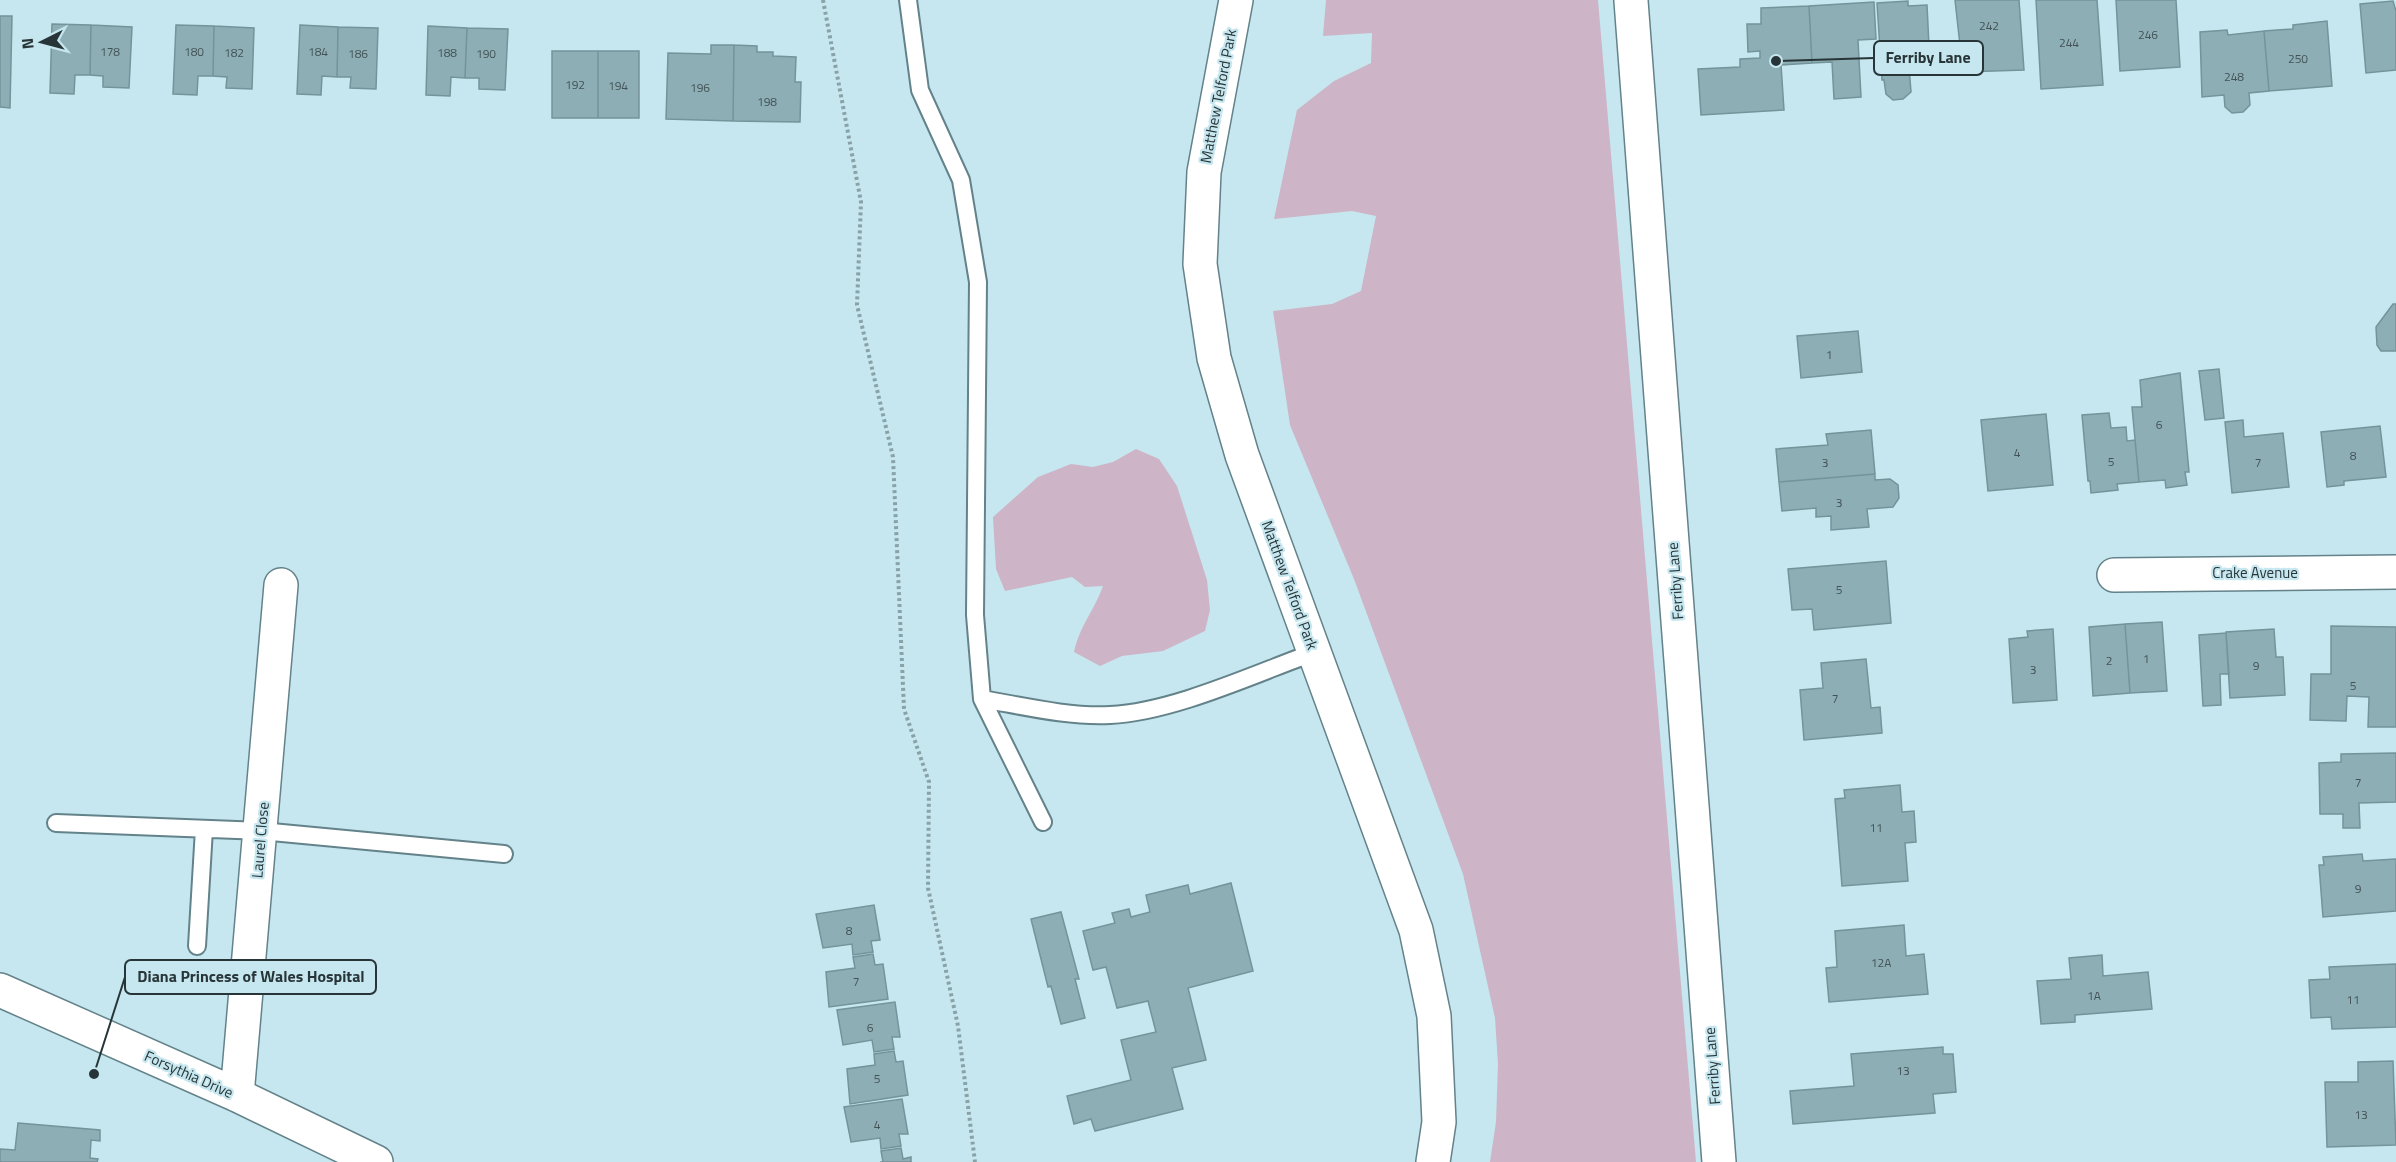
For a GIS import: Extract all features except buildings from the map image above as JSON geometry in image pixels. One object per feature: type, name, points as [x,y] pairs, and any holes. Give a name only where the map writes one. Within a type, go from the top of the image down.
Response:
[{"type":"street","name":"Matthew Telford Park","points":[[1236,0],[1204,172],[1200,264],[1214,358],[1242,455],[1416,930],[1434,1016],[1439,1122],[1433,1162]]},
{"type":"street","name":"Ferriby Lane","points":[[1631,1],[1719,1162]]},
{"type":"street","name":"Crake Avenue","points":[[2114,575],[2396,572]]},
{"type":"street","name":"Laurel Close","points":[[237,1095],[281,585]]},
{"type":"street","name":"Forsythia Drive","points":[[0,990],[237,1095],[376,1162]]},
{"type":"lane","points":[[908,0],[920,90],[961,180],[978,282],[975,615],[982,699],[1043,822]]},
{"type":"lane","points":[[982,699],[1062,712],[1108,715],[1154,710],[1316,652]]},
{"type":"lane","points":[[56,823],[261,831],[504,855]]},
{"type":"lane","points":[[197,946],[204,829]]},
{"type":"path","points":[[824,0],[861,202],[857,305],[893,458],[904,709],[929,782],[928,888],[958,1026],[975,1162]]},
{"type":"shaded area","points":[[1326,0],[1598,0],[1696,1162],[1490,1162],[1496,1122],[1498,1064],[1495,1018],[1463,874],[1354,579],[1290,425],[1273,311],[1332,304],[1361,291],[1376,216],[1352,211],[1274,219],[1297,110],[1334,81],[1371,63],[1372,33],[1323,36]]},
{"type":"shaded area","points":[[1136,449],[1159,459],[1177,486],[1207,580],[1210,610],[1205,631],[1163,651],[1122,656],[1100,666],[1074,652],[1103,586],[1085,587],[1072,577],[1005,591],[996,569],[993,517],[1038,477],[1071,464],[1093,467],[1113,462]]},
{"type":"place","name":"Ferriby Lane","points":[[1776,61]]},
{"type":"place","name":"Diana Princess of Wales Hospital","points":[[94,1074]]}]
